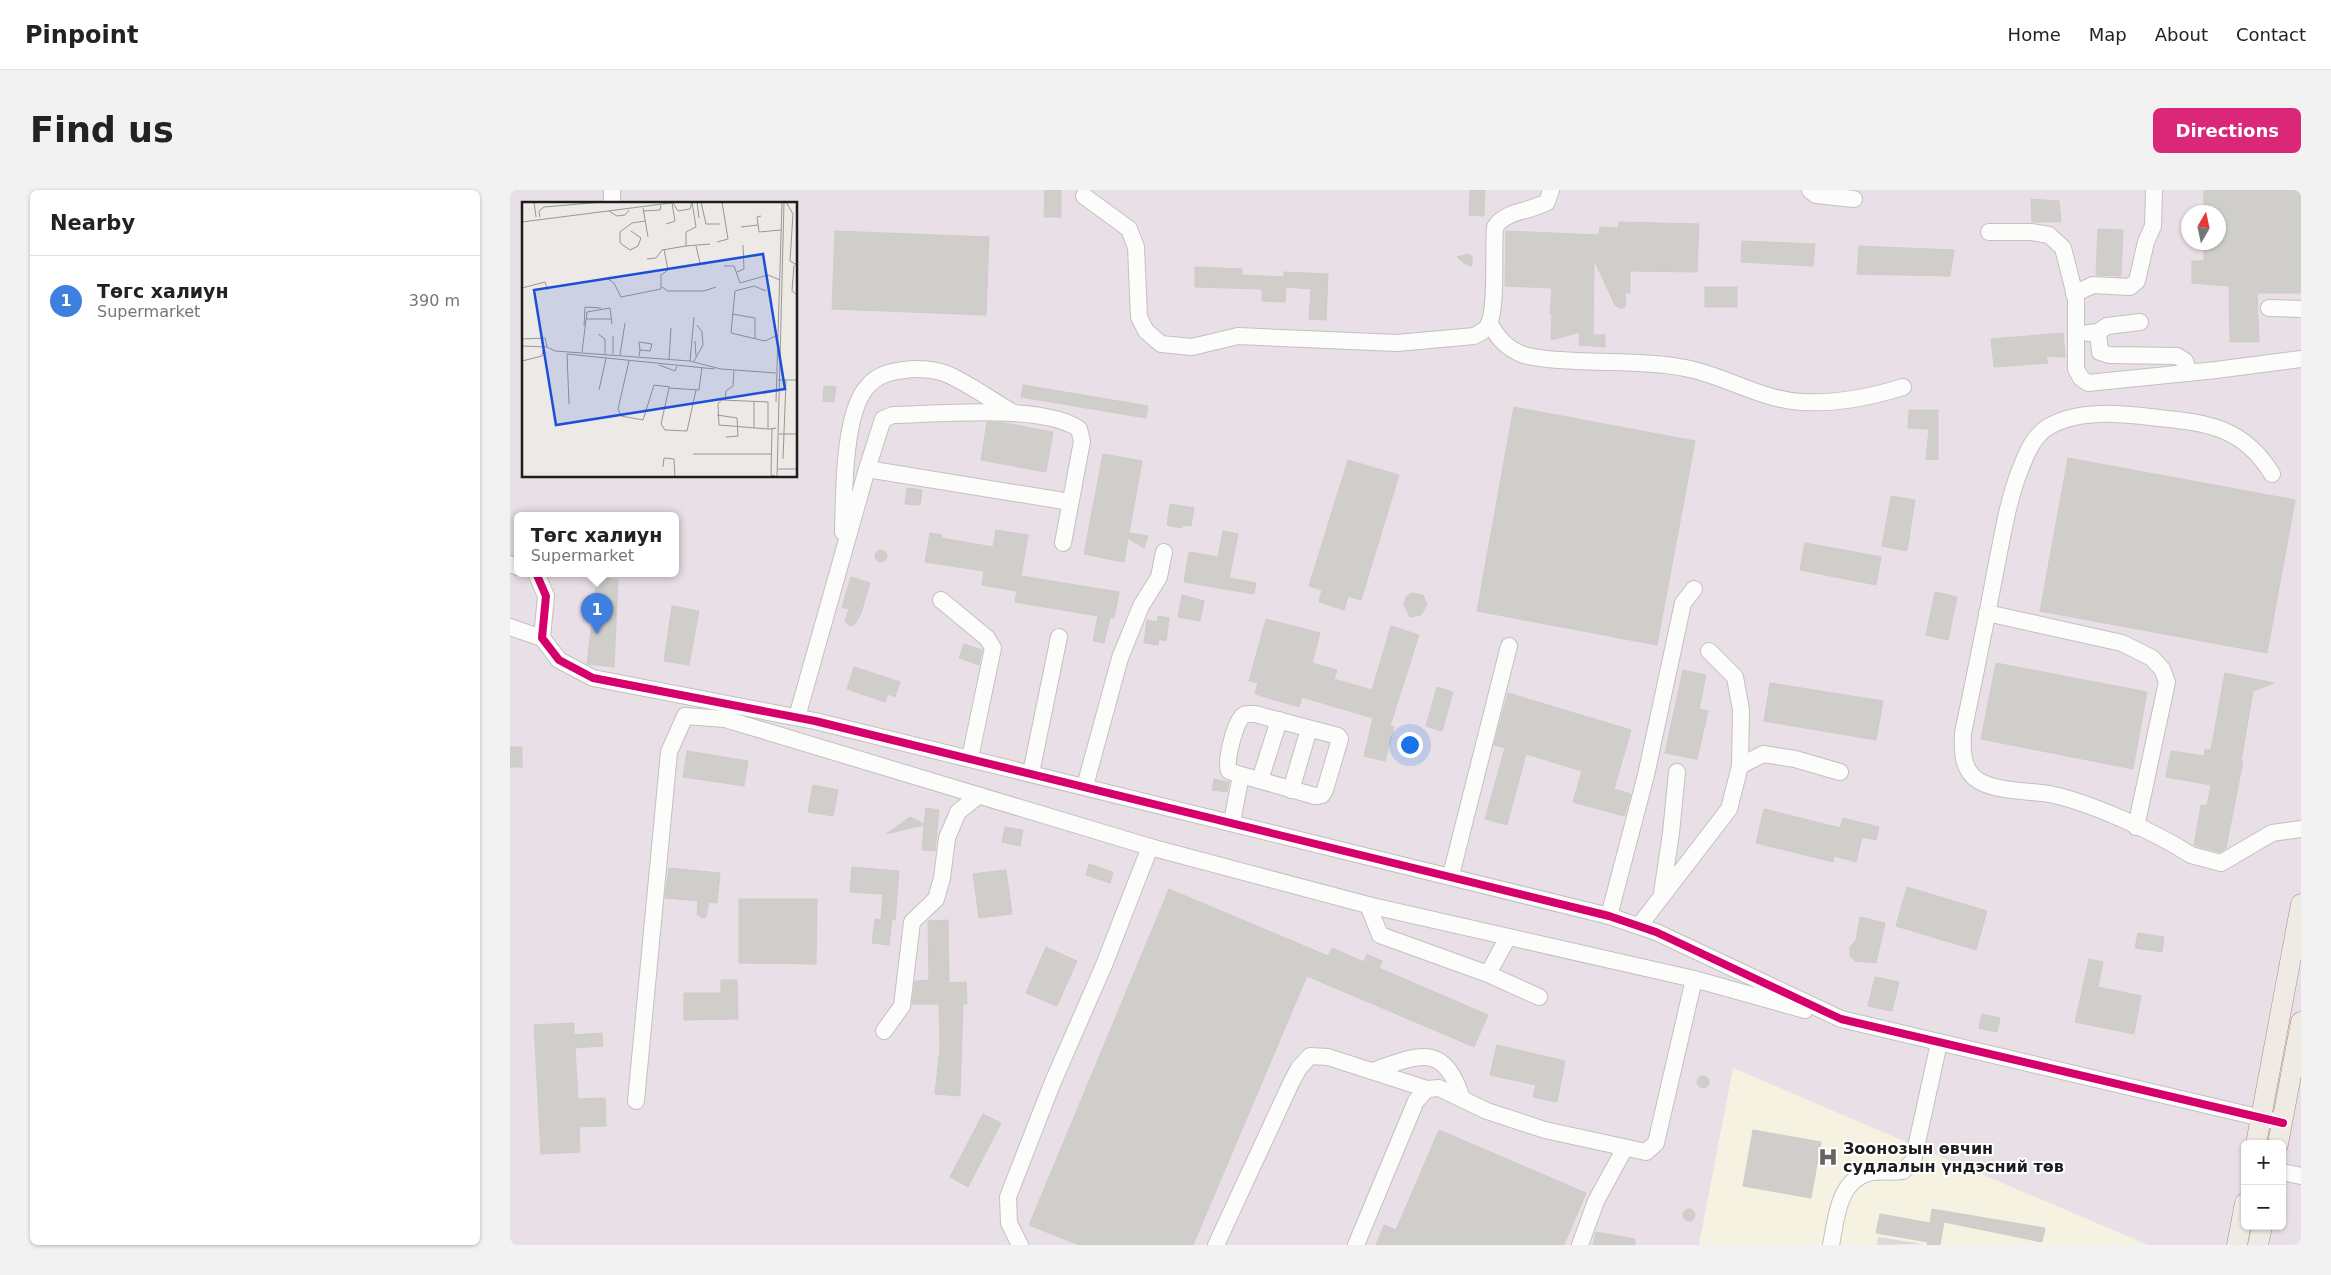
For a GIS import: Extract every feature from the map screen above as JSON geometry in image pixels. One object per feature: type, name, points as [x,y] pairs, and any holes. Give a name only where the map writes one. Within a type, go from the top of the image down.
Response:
[{"type":"main road","points":[[2257,1140],[2301,904]]},
{"type":"main road","points":[[2279,1140],[2301,1022]]},
{"type":"main road","points":[[2237,1245],[2241,1224]]},
{"type":"main road","points":[[2258,1245],[2261,1230]]},
{"type":"street","points":[[1084,196],[1129,229],[1136,246],[1139,317],[1146,331],[1161,344],[1192,347],[1238,336],[1397,343],[1474,336],[1484,330],[1489,323],[1493,294],[1494,227],[1499,220],[1507,216],[1547,202],[1551,190]]},
{"type":"street","points":[[1810,190],[1816,195],[1854,199]]},
{"type":"street","points":[[2074,294],[2093,285],[2130,287],[2137,281],[2146,242],[2153,226],[2154,190]]},
{"type":"street","points":[[1990,232],[2031,232],[2049,235],[2063,248],[2074,294],[2076,369],[2081,378],[2088,383],[2301,359]]},
{"type":"street","points":[[2269,308],[2301,309]]},
{"type":"street","points":[[2076,334],[2098,332],[2107,326],[2140,322]]},
{"type":"street","points":[[1489,323],[1510,349],[1532,357],[1660,365],[1694,370],[1768,396],[1801,402],[1834,401],[1881,394],[1903,387]]},
{"type":"street","points":[[2098,332],[2100,352],[2109,355],[2177,356],[2185,361],[2189,373]]},
{"type":"street","points":[[842,557],[844,475],[858,402],[866,387],[887,373],[910,369],[948,374],[1012,412]]},
{"type":"street","points":[[797,717],[866,469],[883,419],[893,415],[1012,412],[1069,422],[1080,429],[1082,441],[1063,543]]},
{"type":"street","points":[[2272,474],[2248,443],[2217,426],[2150,417],[2087,414],[2065,419],[2048,427],[2038,435],[2020,471],[2009,508],[1963,733],[1962,756],[1970,772],[1979,781],[2017,792],[2053,795],[2088,805],[2191,855],[2221,863],[2272,833],[2301,829]]},
{"type":"street","points":[[866,469],[1070,502]]},
{"type":"street","points":[[1085,786],[1120,658],[1141,606],[1159,577],[1164,552]]},
{"type":"street","points":[[538,577],[546,596],[542,638]]},
{"type":"street","points":[[1609,916],[1646,775],[1683,603],[1694,589]]},
{"type":"street","points":[[941,600],[987,638],[992,648],[970,758]]},
{"type":"street","points":[[1987,613],[2122,643],[2152,658],[2162,669],[2167,682],[2136,827]]},
{"type":"street","points":[[510,627],[542,638],[559,660],[593,678],[797,717],[1451,875],[1609,916],[1656,932],[1841,1019]]},
{"type":"street","points":[[1031,773],[1059,637]]},
{"type":"street","points":[[1451,875],[1509,646]]},
{"type":"street","points":[[1639,926],[1729,809],[1740,766],[1742,710],[1735,677],[1709,651]]},
{"type":"street","points":[[1246,714],[1255,714],[1309,729],[1338,736],[1340,743],[1322,795],[1315,796],[1291,790],[1229,771],[1227,760],[1240,719],[1246,714]]},
{"type":"street","points":[[636,1101],[668,752],[685,716],[725,719],[1150,847],[1368,905],[1694,979],[1841,1019],[2283,1123]]},
{"type":"street","points":[[1260,780],[1279,720]]},
{"type":"street","points":[[1291,790],[1309,729]]},
{"type":"street","points":[[1740,766],[1763,754],[1795,759],[1840,772]]},
{"type":"street","points":[[1662,896],[1677,772]]},
{"type":"street","points":[[1232,822],[1241,775]]},
{"type":"street","points":[[884,1031],[902,1006],[912,922],[936,900],[942,878],[947,838],[958,812],[978,796]]},
{"type":"street","points":[[1020,1245],[1009,1223],[1008,1197],[1052,1084],[1104,965],[1150,847]]},
{"type":"street","points":[[1368,905],[1380,935],[1488,974],[1539,997]]},
{"type":"street","points":[[1488,974],[1508,937]]},
{"type":"street","points":[[1216,1245],[1291,1083],[1299,1068],[1310,1056],[1328,1057],[1428,1089],[1439,1088],[1487,1111],[1545,1130],[1646,1152],[1656,1143],[1694,979]]},
{"type":"street","points":[[1831,1245],[1839,1207],[1848,1186],[1869,1173],[1904,1171],[1913,1161],[1940,1043]]},
{"type":"street","points":[[1372,1072],[1416,1057],[1432,1057],[1442,1062],[1455,1077],[1462,1098]]},
{"type":"street","points":[[1356,1245],[1416,1101],[1428,1089]]},
{"type":"street","points":[[1580,1245],[1596,1201],[1625,1148]]},
{"type":"street","points":[[2286,1173],[2301,1176]]},
{"type":"shaded area","points":[[510,190],[2301,190],[2301,1245],[510,1245]]},
{"type":"shaded area","name":"Зоонозын өвчин судлалын үндэсний төв","points":[[1733,1068],[2148,1245],[1699,1245]]},
{"type":"shaded area","points":[[1878,1237],[1923,1244],[1877,1245]]},
{"type":"building","points":[[1045,190],[1061,190],[1061,217],[1044,217]]},
{"type":"building","points":[[1470,190],[1485,190],[1484,216],[1469,215]]},
{"type":"building","points":[[2204,190],[2301,190],[2301,293],[2257,293],[2259,342],[2230,342],[2229,286],[2192,283],[2192,261],[2204,261],[2204,250],[2226,250],[2226,205],[2204,205]]},
{"type":"building","points":[[2031,199],[2059,201],[2061,222],[2032,222]]},
{"type":"building","points":[[1619,222],[1699,224],[1697,272],[1630,271],[1630,293],[1625,293],[1626,304],[1624,308],[1620,308],[1615,305],[1594,260],[1593,335],[1605,335],[1605,347],[1579,345],[1580,332],[1551,340],[1552,288],[1505,286],[1506,231],[1599,235],[1600,227],[1618,228]]},
{"type":"building","points":[[2098,229],[2123,230],[2121,276],[2096,275]]},
{"type":"building","points":[[835,231],[989,237],[986,315],[832,309]]},
{"type":"building","points":[[1742,241],[1815,244],[1813,266],[1741,262]]},
{"type":"building","points":[[1859,246],[1954,250],[1950,276],[1857,274]]},
{"type":"building","points":[[1468,254],[1472,256],[1472,266],[1465,264],[1457,257]]},
{"type":"building","points":[[1195,267],[1242,269],[1242,275],[1284,277],[1284,272],[1328,274],[1326,320],[1309,319],[1311,289],[1286,287],[1285,302],[1262,301],[1262,289],[1195,287]]},
{"type":"building","points":[[1705,287],[1737,287],[1737,307],[1705,307]]},
{"type":"building","points":[[2063,333],[2065,357],[2046,356],[2048,363],[1994,367],[1991,339]]},
{"type":"building","points":[[1023,385],[1148,406],[1146,418],[1021,397]]},
{"type":"building","points":[[824,386],[836,387],[834,402],[823,401]]},
{"type":"building","points":[[1514,407],[1695,441],[1657,645],[1477,611]]},
{"type":"building","points":[[1909,410],[1938,410],[1938,459],[1926,460],[1929,429],[1908,428]]},
{"type":"building","points":[[987,422],[1004,423],[1053,432],[1046,472],[981,460]]},
{"type":"building","points":[[1103,454],[1142,461],[1129,533],[1148,536],[1144,548],[1128,538],[1124,562],[1084,554]]},
{"type":"building","points":[[2068,458],[2295,500],[2267,653],[2040,611]]},
{"type":"building","points":[[1348,460],[1399,475],[1361,600],[1348,596],[1344,610],[1319,602],[1322,590],[1309,586]]},
{"type":"building","points":[[907,488],[922,490],[920,505],[905,504]]},
{"type":"building","points":[[1891,496],[1915,500],[1907,551],[1882,546]]},
{"type":"building","points":[[1170,504],[1194,508],[1191,526],[1182,525],[1182,528],[1167,525]]},
{"type":"building","points":[[996,530],[1028,535],[1021,576],[1119,592],[1114,618],[1110,618],[1104,643],[1093,641],[1098,616],[1015,602],[1017,591],[982,585],[984,571],[925,562],[930,533],[942,535],[941,538],[993,547]]},
{"type":"building","points":[[1223,531],[1238,534],[1229,578],[1256,583],[1254,594],[1184,582],[1189,552],[1218,557]]},
{"type":"building","points":[[1805,543],[1881,557],[1876,585],[1800,570]]},
{"type":"building","points":[[881,550],[887,556],[881,562],[875,556]]},
{"type":"building","points":[[597,577],[618,580],[614,667],[587,664]]},
{"type":"building","points":[[851,577],[870,583],[861,613],[855,624],[850,626],[845,621],[849,609],[842,607]]},
{"type":"building","points":[[1935,592],[1957,597],[1948,640],[1926,635]]},
{"type":"building","points":[[1412,593],[1423,595],[1427,605],[1421,615],[1410,617],[1404,604],[1406,597]]},
{"type":"building","points":[[1182,595],[1204,601],[1200,621],[1178,617]]},
{"type":"building","points":[[672,606],[699,611],[689,665],[664,661]]},
{"type":"building","points":[[1158,616],[1169,618],[1166,641],[1159,639],[1158,645],[1144,643],[1147,620],[1157,622]]},
{"type":"building","points":[[1266,619],[1320,633],[1312,663],[1337,670],[1334,679],[1372,690],[1391,626],[1419,635],[1390,726],[1394,727],[1385,761],[1364,756],[1373,718],[1302,697],[1299,707],[1255,694],[1258,683],[1249,681]]},
{"type":"building","points":[[964,644],[982,650],[979,665],[959,658]]},
{"type":"building","points":[[1996,663],[2147,692],[2133,769],[1981,739]]},
{"type":"building","points":[[854,667],[900,682],[895,697],[888,694],[885,702],[847,689]]},
{"type":"building","points":[[1683,670],[1706,675],[1699,709],[1708,711],[1697,759],[1665,753]]},
{"type":"building","points":[[2225,673],[2274,683],[2253,691],[2241,761],[2243,761],[2226,848],[2220,852],[2194,845],[2201,805],[2207,806],[2211,785],[2166,777],[2171,751],[2204,756],[2205,749],[2211,750]]},
{"type":"building","points":[[1770,683],[1883,701],[1876,740],[1764,721]]},
{"type":"building","points":[[1437,687],[1453,692],[1442,731],[1426,726]]},
{"type":"building","points":[[1508,693],[1631,730],[1614,789],[1631,794],[1624,816],[1573,802],[1582,771],[1526,754],[1507,825],[1485,819],[1505,748],[1494,745]]},
{"type":"building","points":[[510,747],[522,747],[522,767],[510,767]]},
{"type":"building","points":[[687,751],[748,761],[744,786],[683,777]]},
{"type":"building","points":[[1214,779],[1229,782],[1227,792],[1212,790]]},
{"type":"building","points":[[813,785],[838,790],[833,816],[808,812]]},
{"type":"building","points":[[926,808],[939,810],[935,851],[922,850],[924,825],[886,834],[910,817],[924,824]]},
{"type":"building","points":[[1764,809],[1840,828],[1843,818],[1879,827],[1876,840],[1862,837],[1856,862],[1834,856],[1833,862],[1756,843]]},
{"type":"building","points":[[1005,827],[1023,830],[1020,846],[1002,842]]},
{"type":"building","points":[[1089,864],[1113,872],[1110,883],[1086,875]]},
{"type":"building","points":[[852,867],[899,871],[895,920],[892,919],[889,945],[872,943],[875,919],[881,920],[883,894],[850,892]]},
{"type":"building","points":[[669,868],[720,873],[717,903],[709,902],[706,917],[702,918],[697,914],[698,901],[665,898]]},
{"type":"building","points":[[1006,870],[1012,914],[979,918],[973,874]]},
{"type":"building","points":[[1907,887],[1987,911],[1976,950],[1896,926]]},
{"type":"building","points":[[1169,889],[1328,956],[1332,948],[1364,962],[1367,954],[1382,961],[1379,968],[1488,1015],[1474,1047],[1307,976],[1193,1245],[1079,1245],[1029,1225]]},
{"type":"building","points":[[739,899],[817,899],[816,964],[739,963]]},
{"type":"building","points":[[1860,917],[1885,923],[1876,963],[1855,961],[1850,956],[1850,947],[1856,940]]},
{"type":"building","points":[[948,920],[949,983],[966,982],[967,1004],[963,1004],[960,1096],[935,1094],[940,1048],[939,1004],[912,1004],[915,981],[929,980],[928,921]]},
{"type":"building","points":[[2138,933],[2164,937],[2162,952],[2135,948]]},
{"type":"building","points":[[1046,947],[1077,961],[1057,1006],[1026,993]]},
{"type":"building","points":[[2089,959],[2103,962],[2098,987],[2141,996],[2134,1034],[2075,1022]]},
{"type":"building","points":[[1875,977],[1899,982],[1892,1011],[1868,1006]]},
{"type":"building","points":[[721,980],[737,980],[738,1019],[684,1020],[684,993],[721,993]]},
{"type":"building","points":[[1982,1014],[2000,1018],[1997,1032],[1979,1028]]},
{"type":"building","points":[[574,1023],[574,1035],[602,1033],[603,1046],[575,1048],[578,1099],[605,1098],[606,1126],[579,1127],[580,1152],[541,1154],[534,1025]]},
{"type":"building","points":[[1497,1045],[1565,1061],[1557,1102],[1533,1097],[1536,1085],[1490,1075]]},
{"type":"building","points":[[1705,1076],[1708,1077],[1708,1087],[1701,1088],[1698,1087],[1697,1080],[1698,1077]]},
{"type":"building","points":[[983,1114],[1001,1123],[968,1187],[950,1177]]},
{"type":"building","points":[[1439,1130],[1586,1193],[1564,1245],[1376,1245],[1384,1225],[1396,1230]]},
{"type":"building","points":[[1753,1130],[1821,1142],[1811,1198],[1743,1186]]},
{"type":"building","points":[[1691,1209],[1694,1210],[1694,1220],[1687,1221],[1684,1220],[1683,1213],[1684,1210]]},
{"type":"building","points":[[1932,1209],[2045,1228],[2042,1242],[1944,1222],[1940,1245],[1927,1245],[1928,1242],[1876,1233],[1880,1214],[1930,1223]]},
{"type":"building","points":[[1596,1232],[1635,1239],[1635,1245],[1593,1245]]},
{"type":"cycle path","points":[[538,577],[546,596],[542,638],[559,660],[593,678],[815,721],[1609,916],[1656,932],[1841,1019],[2283,1123]]},
{"type":"place","name":"Төгс халиун","points":[[597,634]]},
{"type":"place","name":"Зоонозын өвчин судлалын үндэсний төв","points":[[1828,1157]]}]
